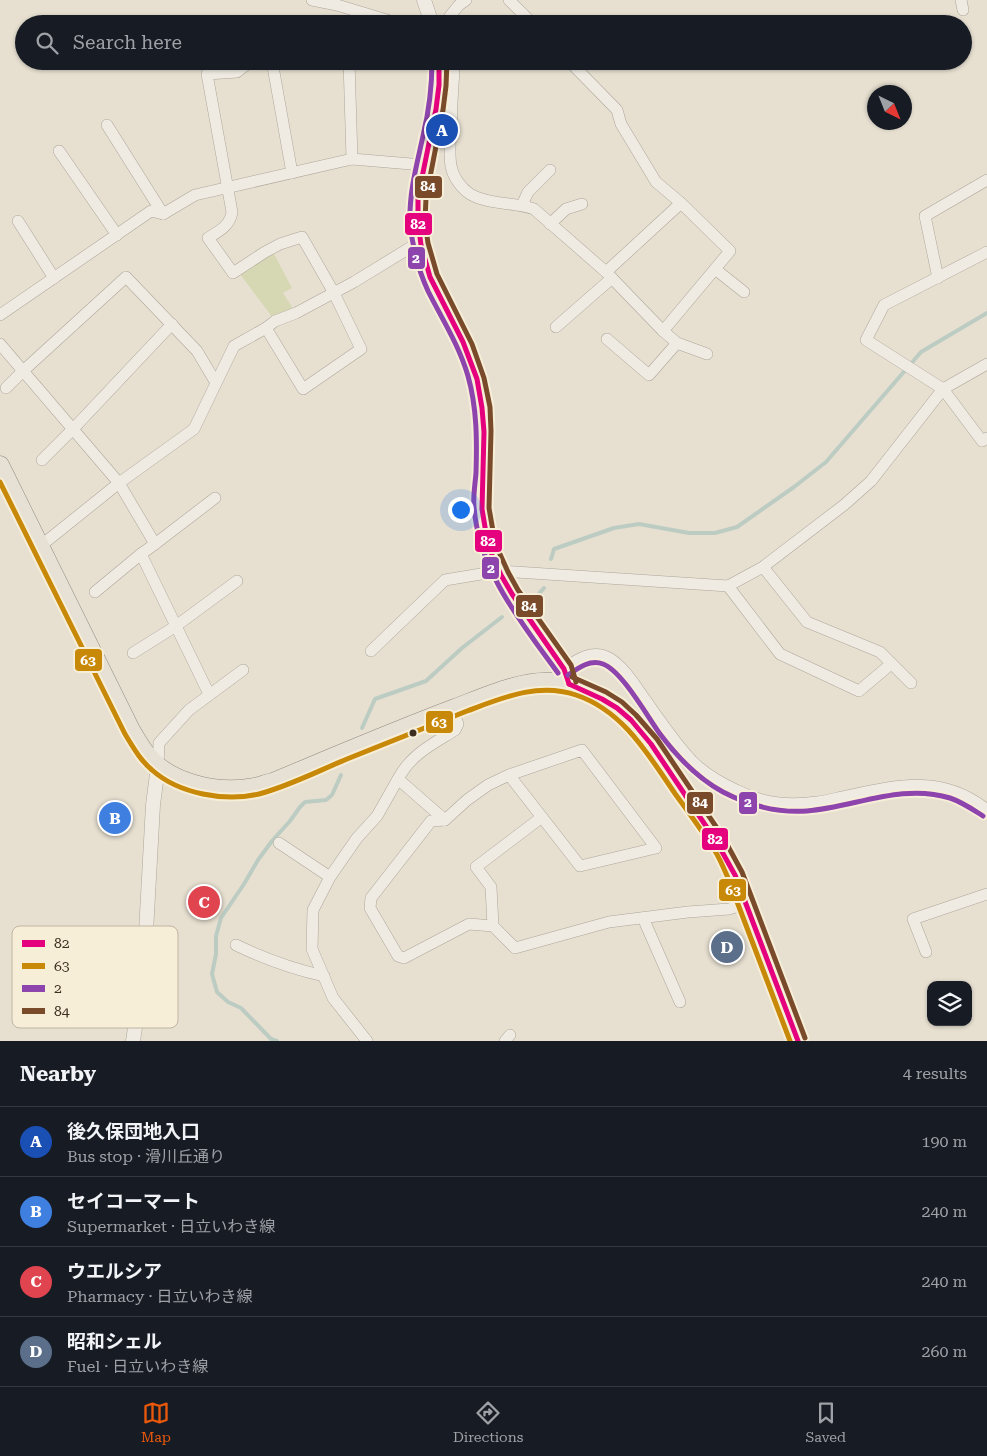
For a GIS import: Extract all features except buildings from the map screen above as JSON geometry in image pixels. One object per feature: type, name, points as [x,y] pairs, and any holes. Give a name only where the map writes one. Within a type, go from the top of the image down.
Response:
[{"type":"main road","points":[[0,465],[131,730],[148,756],[158,766],[194,784],[212,788],[234,789],[254,787],[273,782],[419,721],[500,691],[524,685],[551,682],[566,676],[609,702],[631,720],[643,734],[722,848],[735,875],[798,1041]]},
{"type":"street","points":[[312,0],[370,15]]},
{"type":"street","points":[[424,0],[429,15]]},
{"type":"street","points":[[451,15],[458,5],[466,0]]},
{"type":"street","points":[[509,0],[524,15]]},
{"type":"street","points":[[240,70],[237,72],[207,74],[232,212],[231,219],[224,228],[208,238],[233,273],[273,248],[302,236],[334,293],[361,349],[303,389],[266,328]]},
{"type":"street","points":[[274,70],[292,173]]},
{"type":"street","points":[[349,70],[352,159]]},
{"type":"street","points":[[444,70],[419,191],[418,221],[421,241],[427,267],[438,294],[463,342],[478,385],[484,433],[482,508],[490,550],[507,588],[566,676],[577,659],[589,655],[608,658],[628,676],[692,762],[738,792],[762,800],[785,804],[818,802],[909,784],[939,786],[963,794],[987,810]]},
{"type":"street","points":[[444,70],[451,167],[457,181],[470,194],[504,204],[522,205],[534,210],[609,275],[677,343],[706,354]]},
{"type":"street","points":[[578,70],[617,110],[621,124],[656,182],[730,251],[663,331]]},
{"type":"street","points":[[108,125],[163,214]]},
{"type":"street","points":[[59,151],[117,235]]},
{"type":"street","points":[[0,315],[151,211],[163,214],[195,195],[352,159],[423,165]]},
{"type":"street","points":[[522,205],[528,192],[550,170]]},
{"type":"street","points":[[938,278],[925,216],[987,180]]},
{"type":"street","points":[[550,224],[566,209],[582,204]]},
{"type":"street","points":[[556,327],[681,204]]},
{"type":"street","points":[[18,221],[54,278]]},
{"type":"street","points":[[40,544],[48,540],[119,483],[194,429],[234,346],[275,321],[296,313],[334,293],[421,241]]},
{"type":"street","points":[[987,252],[884,305],[866,340],[943,389],[982,441],[987,438]]},
{"type":"street","points":[[715,268],[744,292]]},
{"type":"street","points":[[6,388],[126,276],[197,351],[216,383]]},
{"type":"street","points":[[42,460],[172,324]]},
{"type":"street","points":[[608,340],[649,376],[677,343]]},
{"type":"street","points":[[0,344],[119,483],[155,544]]},
{"type":"street","points":[[371,651],[445,580],[499,571],[728,586],[763,567],[844,505],[872,481],[943,389],[987,364]]},
{"type":"street","points":[[95,592],[141,554],[215,498]]},
{"type":"street","points":[[141,554],[209,694]]},
{"type":"street","points":[[763,567],[807,622],[880,652],[911,683]]},
{"type":"street","points":[[133,653],[176,626],[237,582]]},
{"type":"street","points":[[728,586],[780,654],[859,690],[891,664]]},
{"type":"street","points":[[146,926],[153,805],[159,743],[189,710],[243,670]]},
{"type":"street","points":[[367,1041],[333,998],[312,949],[313,910],[330,877],[357,838],[377,816],[402,772],[413,757],[455,730],[458,724],[452,709]]},
{"type":"street","points":[[509,775],[580,866],[656,848],[582,750],[509,775],[488,785],[467,800],[445,820],[431,821],[371,898],[370,908],[398,956],[404,958],[469,924],[493,926],[515,948],[609,922],[729,909],[746,904]]},
{"type":"street","points":[[398,779],[445,820]]},
{"type":"street","points":[[493,926],[491,887],[476,867],[542,817]]},
{"type":"street","points":[[279,843],[330,877]]},
{"type":"street","points":[[926,952],[913,919],[987,894]]},
{"type":"street","points":[[643,918],[680,1002]]},
{"type":"street","points":[[236,945],[260,957],[324,976]]},
{"type":"street","points":[[133,1041],[135,1028]]},
{"type":"green space","points":[[273,252],[292,288],[283,293],[296,313],[275,321],[237,270]]},
{"type":"waterway","points":[[551,559],[554,549],[614,528],[639,524],[689,533],[715,533],[737,527],[826,462],[921,352],[987,313]]},
{"type":"waterway","points":[[536,597],[544,588]]},
{"type":"waterway","points":[[362,728],[375,699],[426,681],[462,648],[502,617]]},
{"type":"waterway","points":[[277,1041],[271,1039],[241,1008],[228,1002],[217,992],[212,974],[216,954],[216,936],[221,918],[272,841],[305,802],[326,800],[332,795],[341,775]]},
{"type":"transit line","name":"2","points":[[432,70],[425,127],[411,200],[410,222],[414,248],[424,283],[460,354],[471,388],[476,436],[474,507],[484,553],[504,596],[558,673]]},
{"type":"transit line","name":"82","points":[[439,70],[436,109],[418,197],[418,222],[421,245],[430,277],[463,342],[477,379],[484,432],[482,509],[492,555],[512,594],[564,669],[569,684]]},
{"type":"transit line","name":"84","points":[[447,70],[443,110],[426,198],[425,222],[428,243],[437,274],[472,344],[484,378],[490,407],[491,431],[489,508],[499,552],[518,590],[571,665],[576,682]]},
{"type":"transit line","name":"63","points":[[0,482],[125,734],[140,758],[152,770],[175,785],[203,794],[217,796],[232,797],[259,794],[292,783],[467,711],[520,693],[548,690],[562,691],[593,702],[608,712],[622,723],[645,750],[717,854],[728,878],[790,1041]]},
{"type":"transit line","name":"2","points":[[568,675],[589,663],[603,664],[610,668],[626,684],[660,734],[688,767],[723,792],[754,805],[775,810],[807,811],[825,809],[878,797],[914,793],[950,798],[983,816]]},
{"type":"transit line","name":"84","points":[[572,677],[606,692],[622,702],[636,715],[657,739],[723,837],[742,872],[805,1038]]},
{"type":"transit line","name":"82","points":[[569,684],[602,699],[617,708],[631,720],[651,744],[716,841],[735,875],[798,1041]]},
{"type":"place","name":"後久保団地入口","points":[[442,130]]},
{"type":"place","name":"セイコーマート","points":[[115,818]]},
{"type":"place","name":"ウエルシア","points":[[204,902]]},
{"type":"place","name":"昭和シェル","points":[[727,947]]}]
